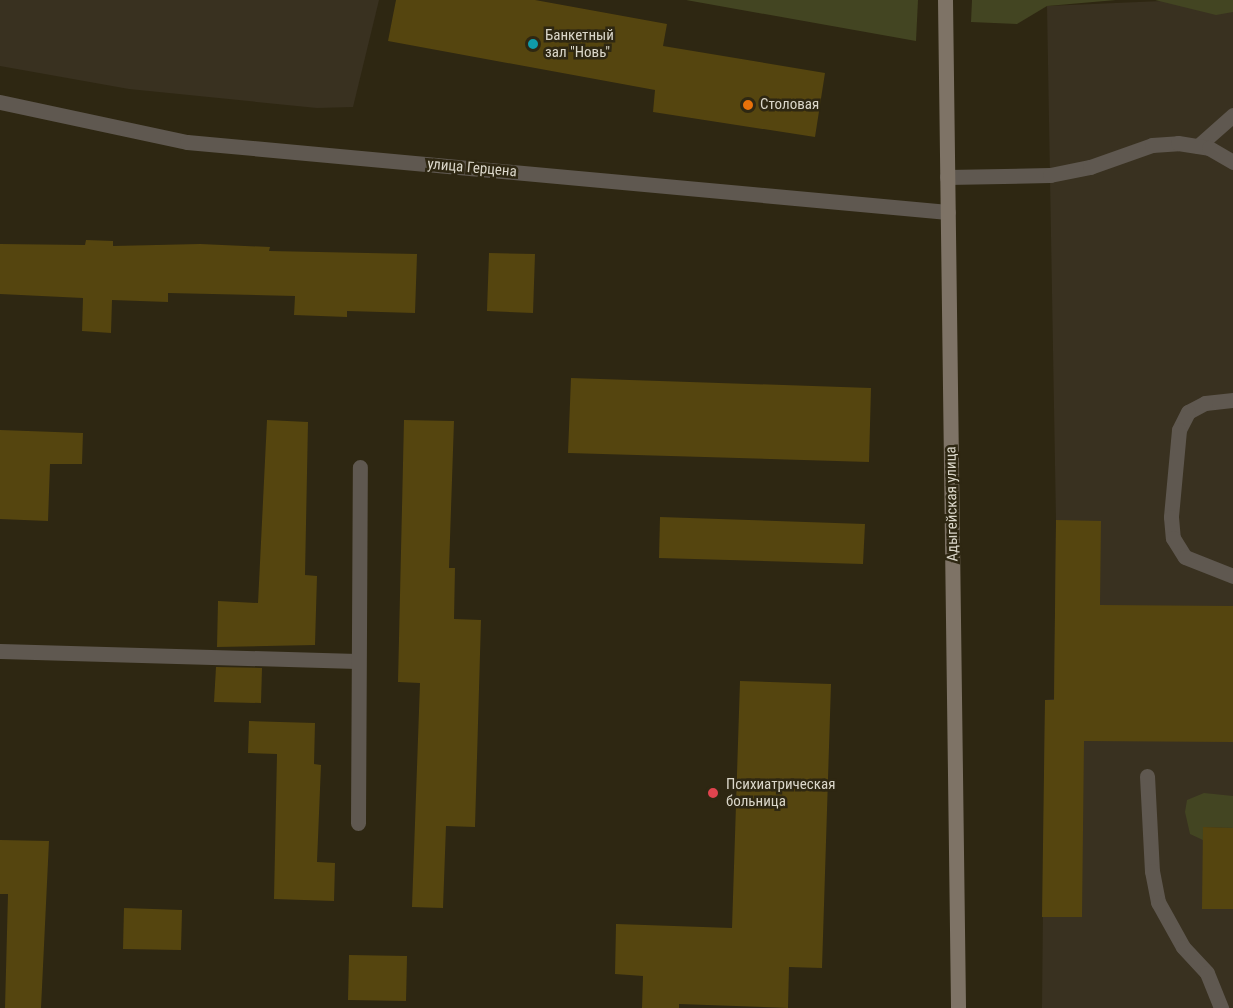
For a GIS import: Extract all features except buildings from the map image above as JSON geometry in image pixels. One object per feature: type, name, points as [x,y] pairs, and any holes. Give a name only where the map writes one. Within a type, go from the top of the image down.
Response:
[{"type":"main road","name":"Адыгейская улица","points":[[945,0],[958,1008]]},
{"type":"street","name":"улица Герцена","points":[[0,102],[187,142],[948,212]]},
{"type":"street","points":[[1198,146],[1233,115]]},
{"type":"street","points":[[947,177],[1050,175],[1090,167],[1152,145],[1198,146],[1233,162]]},
{"type":"street","points":[[1233,400],[1205,404],[1188,412],[1179,430],[1172,517],[1173,538],[1185,557],[1233,576]]},
{"type":"street","points":[[358,823],[357,661],[360,467]]},
{"type":"street","points":[[0,651],[357,661]]},
{"type":"street","points":[[1147,776],[1152,871],[1158,902],[1184,947],[1207,973],[1221,1008]]},
{"type":"shaded area","points":[[0,0],[379,0],[353,107],[317,108],[129,89],[0,66]]},
{"type":"shaded area","points":[[1233,0],[1233,1008],[1042,1008],[1045,700],[1054,699],[1056,521],[1047,6]]},
{"type":"green space","points":[[686,0],[918,0],[916,41]]},
{"type":"green space","points":[[972,0],[1116,0],[1047,6],[1017,24],[971,22]]},
{"type":"green space","points":[[1155,0],[1233,0],[1233,12],[1216,15]]},
{"type":"green space","points":[[1204,793],[1233,796],[1233,828],[1203,827],[1203,840],[1190,834],[1185,812],[1187,800]]},
{"type":"place","name":"Банкетный зал \"Новь\"","points":[[533,44]]},
{"type":"place","name":"Столовая","points":[[748,105]]},
{"type":"place","name":"Психиатрическая больница","points":[[713,793]]}]
